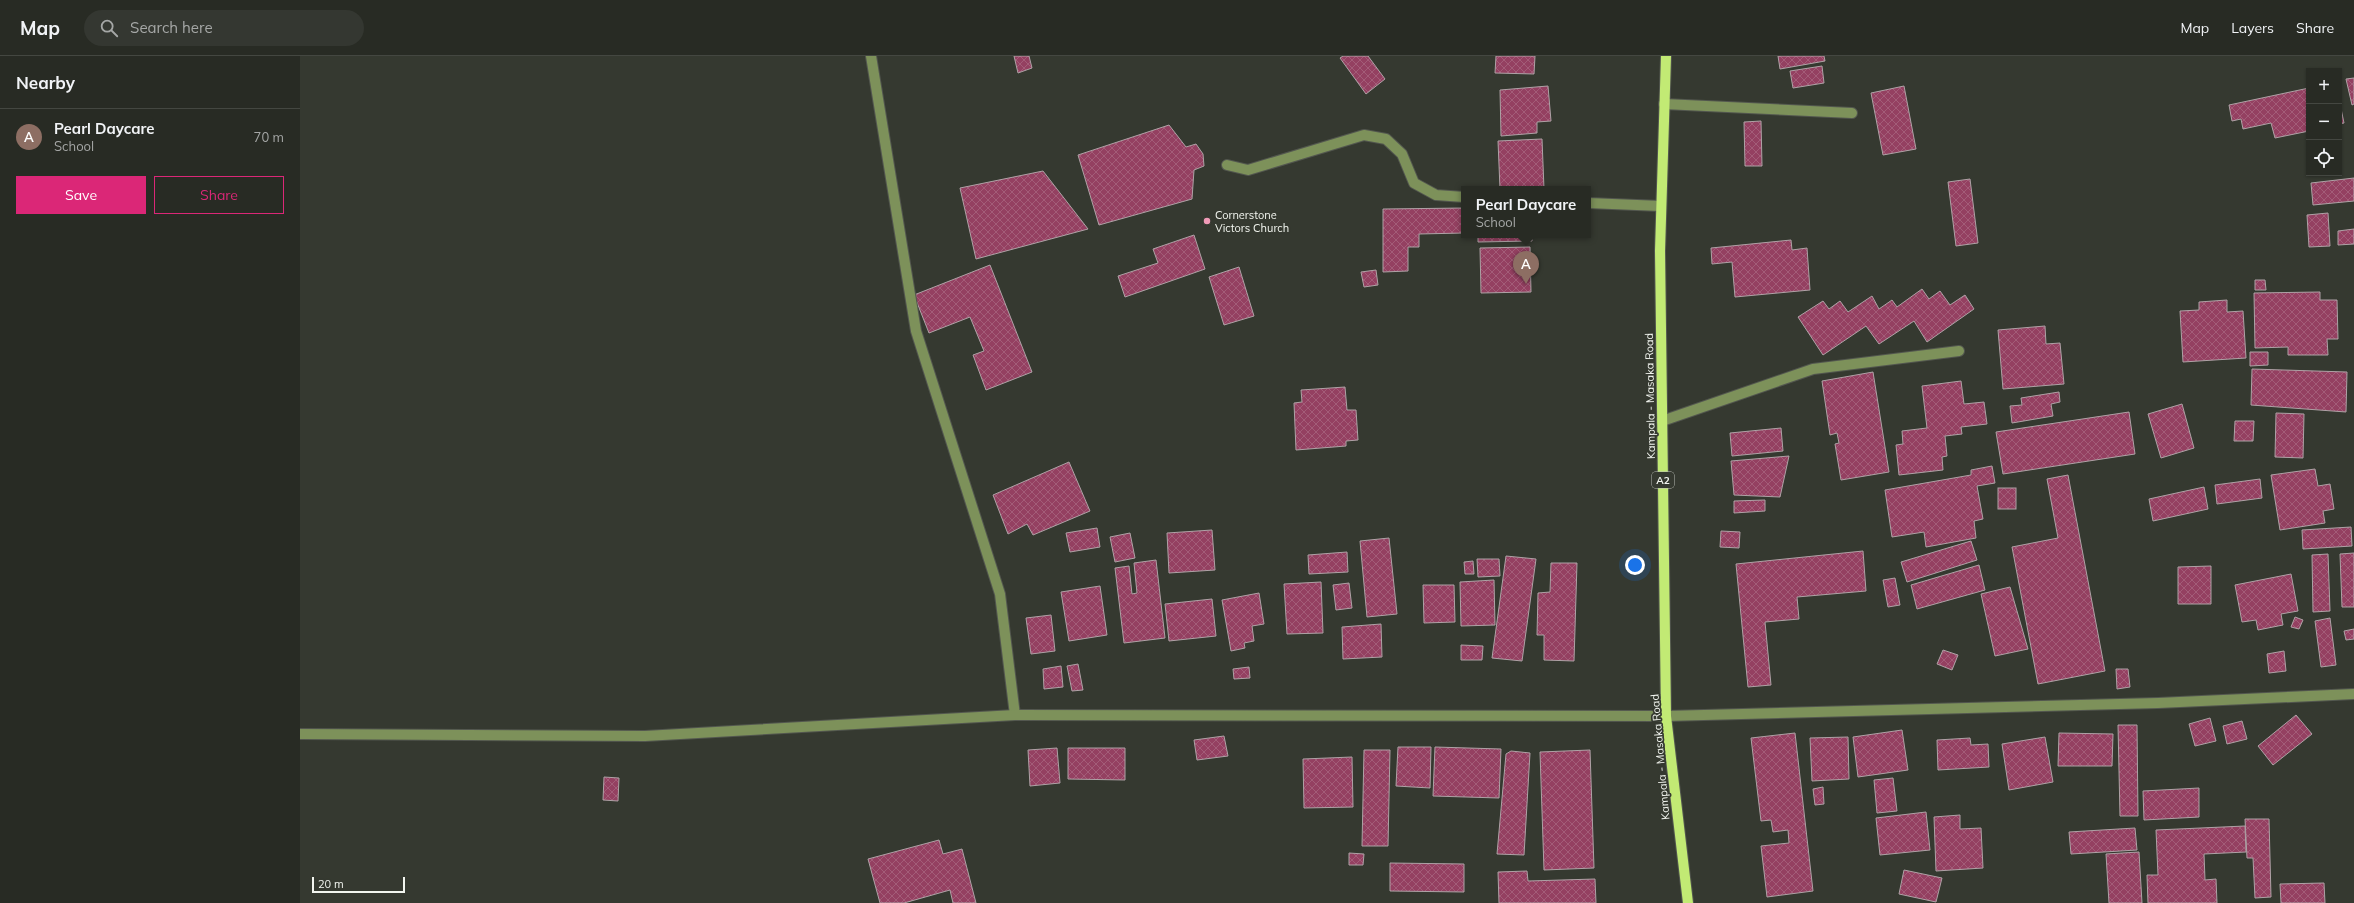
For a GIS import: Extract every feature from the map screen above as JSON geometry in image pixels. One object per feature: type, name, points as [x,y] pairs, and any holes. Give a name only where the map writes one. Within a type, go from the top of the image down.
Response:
[{"type":"main road","name":"Kampala - Masaka Road","points":[[1666,56],[1661,206],[1666,716],[1688,903]]},
{"type":"street","points":[[871,56],[916,331],[1000,594],[1015,714]]},
{"type":"street","points":[[1664,104],[1852,113]]},
{"type":"street","points":[[1227,165],[1248,170],[1364,135],[1386,139],[1402,154],[1414,183],[1436,195],[1461,198]]},
{"type":"street","points":[[1591,203],[1661,206]]},
{"type":"street","points":[[1662,421],[1813,368],[1959,351]]},
{"type":"street","points":[[300,734],[645,736],[1015,714],[1666,716],[2158,704],[2354,694]]},
{"type":"building","points":[[1014,56],[1029,56],[1032,68],[1018,73]]},
{"type":"building","points":[[1343,56],[1368,56],[1385,79],[1366,94],[1340,58]]},
{"type":"building","points":[[1496,56],[1535,56],[1534,74],[1495,73]]},
{"type":"building","points":[[1778,56],[1824,56],[1825,61],[1780,69]]},
{"type":"building","points":[[1822,66],[1824,83],[1793,88],[1790,71]]},
{"type":"building","points":[[2354,78],[2354,104],[2352,105],[2346,79]]},
{"type":"building","points":[[1548,86],[1551,121],[1537,122],[1537,133],[1501,136],[1500,90]]},
{"type":"building","points":[[1904,86],[1916,149],[1883,155],[1871,93]]},
{"type":"building","points":[[2306,89],[2306,132],[2275,138],[2271,123],[2243,129],[2241,119],[2232,121],[2229,105]]},
{"type":"building","points":[[1761,121],[1762,166],[1745,166],[1744,122]]},
{"type":"building","points":[[1169,125],[1186,147],[1196,144],[1203,154],[1204,166],[1194,170],[1192,199],[1099,225],[1078,155]]},
{"type":"building","points":[[1542,139],[1544,186],[1500,186],[1498,141]]},
{"type":"building","points":[[1043,171],[1088,229],[976,259],[960,188]]},
{"type":"building","points":[[2354,178],[2354,201],[2313,205],[2311,183]]},
{"type":"building","points":[[1970,179],[1978,243],[1956,246],[1948,182]]},
{"type":"building","points":[[1461,208],[1461,233],[1419,234],[1419,247],[1408,247],[1408,271],[1383,272],[1383,209]]},
{"type":"building","points":[[2328,213],[2330,246],[2309,247],[2307,215]]},
{"type":"building","points":[[2354,229],[2354,244],[2338,245],[2338,231]]},
{"type":"building","points":[[1194,235],[1205,269],[1125,297],[1118,276],[1158,263],[1153,249]]},
{"type":"building","points":[[1478,238],[1532,238],[1532,241],[1478,242]]},
{"type":"building","points":[[1791,240],[1792,250],[1807,248],[1810,290],[1735,297],[1732,262],[1712,264],[1711,248]]},
{"type":"building","points":[[1530,247],[1531,292],[1481,293],[1480,248]]},
{"type":"building","points":[[990,265],[1032,372],[986,390],[973,355],[984,351],[970,317],[929,333],[914,295]]},
{"type":"building","points":[[1239,267],[1254,316],[1224,325],[1209,277]]},
{"type":"building","points":[[1376,270],[1378,285],[1364,287],[1361,272]]},
{"type":"building","points":[[2255,280],[2265,280],[2266,290],[2255,290]]},
{"type":"building","points":[[1922,289],[1929,299],[1940,291],[1950,305],[1965,295],[1974,309],[1927,342],[1914,321],[1879,344],[1866,326],[1823,355],[1798,317],[1823,301],[1829,309],[1840,301],[1848,312],[1872,296],[1879,309],[1892,300],[1897,307]]},
{"type":"building","points":[[2320,292],[2320,300],[2337,300],[2338,339],[2327,339],[2328,355],[2288,355],[2288,347],[2255,348],[2254,293]]},
{"type":"building","points":[[2227,300],[2227,312],[2243,311],[2246,358],[2183,362],[2180,311],[2199,310],[2199,302]]},
{"type":"building","points":[[2045,326],[2046,344],[2060,343],[2064,384],[2003,389],[1998,330]]},
{"type":"building","points":[[2250,352],[2268,352],[2268,365],[2250,366]]},
{"type":"building","points":[[2252,369],[2347,372],[2346,412],[2251,405]]},
{"type":"building","points":[[1873,372],[1889,472],[1841,480],[1835,444],[1839,443],[1837,433],[1830,435],[1822,381]]},
{"type":"building","points":[[1961,381],[1964,404],[1984,402],[1987,424],[1961,427],[1962,434],[1945,436],[1947,456],[1942,457],[1943,470],[1899,475],[1896,445],[1903,444],[1902,431],[1927,428],[1922,386]]},
{"type":"building","points":[[1345,387],[1347,410],[1356,410],[1358,440],[1346,441],[1346,446],[1296,450],[1294,403],[1302,402],[1301,390]]},
{"type":"building","points":[[2059,392],[2060,402],[2051,404],[2053,416],[2012,423],[2010,406],[2022,405],[2021,398]]},
{"type":"building","points":[[2182,404],[2194,448],[2161,458],[2148,414]]},
{"type":"building","points":[[2129,412],[2135,454],[2003,474],[1996,432]]},
{"type":"building","points":[[2276,413],[2304,414],[2303,458],[2275,457]]},
{"type":"building","points":[[2235,421],[2254,421],[2253,441],[2234,441]]},
{"type":"building","points":[[1781,428],[1783,451],[1732,456],[1730,433]]},
{"type":"building","points":[[1789,456],[1780,497],[1734,495],[1731,461]]},
{"type":"building","points":[[1069,462],[1090,511],[1033,535],[1027,524],[1008,534],[993,495]]},
{"type":"building","points":[[1992,466],[1995,483],[1977,486],[1983,519],[1974,521],[1976,538],[1926,547],[1924,532],[1892,537],[1885,490],[1971,475],[1971,470]]},
{"type":"building","points":[[2315,469],[2318,486],[2330,484],[2334,509],[2323,511],[2325,523],[2280,530],[2271,475]]},
{"type":"building","points":[[2068,475],[2105,671],[2038,684],[2012,547],[2058,538],[2047,479]]},
{"type":"building","points":[[2260,479],[2262,498],[2217,504],[2215,485]]},
{"type":"building","points":[[2204,487],[2208,509],[2153,521],[2149,499]]},
{"type":"building","points":[[1998,488],[2016,488],[2016,509],[1998,509]]},
{"type":"building","points":[[1765,500],[1765,511],[1734,513],[1734,501]]},
{"type":"building","points":[[2351,527],[2352,546],[2303,549],[2302,530]]},
{"type":"building","points":[[1097,528],[1100,547],[1070,552],[1066,533]]},
{"type":"building","points":[[1212,530],[1215,570],[1169,573],[1167,533]]},
{"type":"building","points":[[1721,531],[1740,532],[1739,548],[1720,547]]},
{"type":"building","points":[[1130,533],[1135,558],[1115,562],[1110,537]]},
{"type":"building","points":[[1389,538],[1397,614],[1367,617],[1360,541]]},
{"type":"building","points":[[1971,541],[1977,560],[1907,582],[1901,562]]},
{"type":"building","points":[[1863,551],[1866,591],[1797,597],[1799,619],[1765,622],[1771,685],[1748,687],[1736,564]]},
{"type":"building","points":[[1347,552],[1348,572],[1309,574],[1308,555]]},
{"type":"building","points":[[2354,553],[2354,607],[2342,607],[2340,554]]},
{"type":"building","points":[[2328,554],[2330,611],[2313,612],[2312,555]]},
{"type":"building","points":[[1506,556],[1536,559],[1522,661],[1492,658]]},
{"type":"building","points":[[1477,559],[1499,559],[1500,576],[1478,577]]},
{"type":"building","points":[[1156,560],[1165,638],[1124,643],[1115,568],[1129,566],[1132,594],[1137,593],[1134,563]]},
{"type":"building","points":[[1473,561],[1474,574],[1465,574],[1464,562]]},
{"type":"building","points":[[1551,563],[1577,563],[1574,661],[1544,660],[1544,635],[1537,635],[1538,593],[1550,592]]},
{"type":"building","points":[[1979,565],[1985,590],[1917,609],[1911,585]]},
{"type":"building","points":[[2211,566],[2211,604],[2178,604],[2178,567]]},
{"type":"building","points":[[2291,574],[2298,611],[2281,614],[2283,625],[2258,630],[2256,620],[2242,622],[2235,585]]},
{"type":"building","points":[[1895,578],[1900,605],[1888,607],[1883,580]]},
{"type":"building","points":[[1494,580],[1495,625],[1461,626],[1460,582]]},
{"type":"building","points":[[1321,582],[1323,633],[1287,634],[1284,584]]},
{"type":"building","points":[[1349,583],[1352,608],[1336,610],[1333,585]]},
{"type":"building","points":[[1423,585],[1454,585],[1455,622],[1424,623]]},
{"type":"building","points":[[1100,586],[1107,635],[1069,641],[1061,592]]},
{"type":"building","points":[[2010,587],[2028,649],[1995,656],[1981,594]]},
{"type":"building","points":[[1259,593],[1264,624],[1252,626],[1254,641],[1244,643],[1245,648],[1231,651],[1222,600]]},
{"type":"building","points":[[1212,599],[1216,636],[1169,641],[1165,604]]},
{"type":"building","points":[[1051,615],[1055,651],[1031,654],[1026,618]]},
{"type":"building","points":[[2295,617],[2303,620],[2299,629],[2291,627]]},
{"type":"building","points":[[2330,618],[2336,665],[2321,667],[2315,621]]},
{"type":"building","points":[[1381,624],[1382,657],[1343,659],[1342,627]]},
{"type":"building","points":[[2354,629],[2354,639],[2346,640],[2344,631]]},
{"type":"building","points":[[1461,645],[1483,646],[1482,660],[1461,660]]},
{"type":"building","points":[[1943,650],[1958,655],[1952,670],[1937,664]]},
{"type":"building","points":[[2284,651],[2286,671],[2269,673],[2267,654]]},
{"type":"building","points":[[1078,664],[1083,690],[1072,691],[1067,666]]},
{"type":"building","points":[[1061,666],[1063,687],[1044,689],[1043,669]]},
{"type":"building","points":[[1249,667],[1250,678],[1234,679],[1233,669]]},
{"type":"building","points":[[2116,669],[2128,669],[2130,687],[2117,689]]},
{"type":"building","points":[[2296,715],[2312,734],[2273,765],[2258,746]]},
{"type":"building","points":[[2210,718],[2216,741],[2195,746],[2189,724]]},
{"type":"building","points":[[2242,721],[2247,739],[2227,744],[2223,726]]},
{"type":"building","points":[[2118,725],[2137,725],[2138,816],[2120,816]]},
{"type":"building","points":[[1902,730],[1908,770],[1858,777],[1853,737]]},
{"type":"building","points":[[1795,733],[1813,891],[1767,897],[1761,846],[1789,843],[1788,830],[1773,832],[1771,820],[1761,821],[1751,738]]},
{"type":"building","points":[[2059,733],[2113,734],[2112,766],[2058,766]]},
{"type":"building","points":[[1224,736],[1228,756],[1197,760],[1194,740]]},
{"type":"building","points":[[1848,737],[1849,779],[1812,781],[1810,738]]},
{"type":"building","points":[[2045,737],[2053,782],[2009,790],[2002,744]]},
{"type":"building","points":[[1970,738],[1971,745],[1988,744],[1989,767],[1938,770],[1937,740]]},
{"type":"building","points":[[1398,747],[1431,747],[1430,788],[1396,786]]},
{"type":"building","points":[[1435,747],[1501,749],[1499,798],[1433,796]]},
{"type":"building","points":[[1057,748],[1060,783],[1030,786],[1028,750]]},
{"type":"building","points":[[1068,748],[1125,748],[1125,780],[1068,779]]},
{"type":"building","points":[[1364,750],[1390,750],[1388,846],[1362,846]]},
{"type":"building","points":[[1590,750],[1594,868],[1544,870],[1540,752]]},
{"type":"building","points":[[1511,751],[1530,753],[1524,855],[1497,854],[1506,754]]},
{"type":"building","points":[[1352,757],[1353,807],[1304,808],[1303,759]]},
{"type":"building","points":[[604,777],[619,778],[618,801],[603,800]]},
{"type":"building","points":[[1893,778],[1897,811],[1877,813],[1874,780]]},
{"type":"building","points":[[1823,787],[1824,804],[1815,805],[1813,789]]},
{"type":"building","points":[[2199,788],[2199,817],[2144,820],[2143,791]]},
{"type":"building","points":[[1926,812],[1930,850],[1880,855],[1876,818]]},
{"type":"building","points":[[1960,815],[1960,829],[1981,828],[1983,868],[1936,871],[1934,817]]},
{"type":"building","points":[[2245,819],[2269,819],[2271,897],[2255,898],[2253,858],[2247,858]]},
{"type":"building","points":[[2245,826],[2246,852],[2204,854],[2205,880],[2216,879],[2217,903],[2148,903],[2147,875],[2158,875],[2156,830]]},
{"type":"building","points":[[2135,828],[2137,850],[2071,854],[2069,832]]},
{"type":"building","points":[[939,840],[943,854],[962,849],[976,903],[953,903],[950,890],[904,903],[880,903],[868,859]]},
{"type":"building","points":[[2139,852],[2142,903],[2109,903],[2106,854]]},
{"type":"building","points":[[1349,853],[1364,854],[1363,865],[1349,865]]},
{"type":"building","points":[[1390,863],[1464,864],[1464,892],[1390,891]]},
{"type":"building","points":[[1904,870],[1942,878],[1936,902],[1899,894]]},
{"type":"building","points":[[1527,871],[1528,881],[1595,879],[1596,903],[1499,903],[1498,872]]},
{"type":"building","points":[[2324,883],[2325,903],[2281,903],[2280,884]]},
{"type":"place","name":"Cornerstone Victors Church","points":[[1207,221]]},
{"type":"place","name":"Pearl Daycare","points":[[1526,284]]}]
